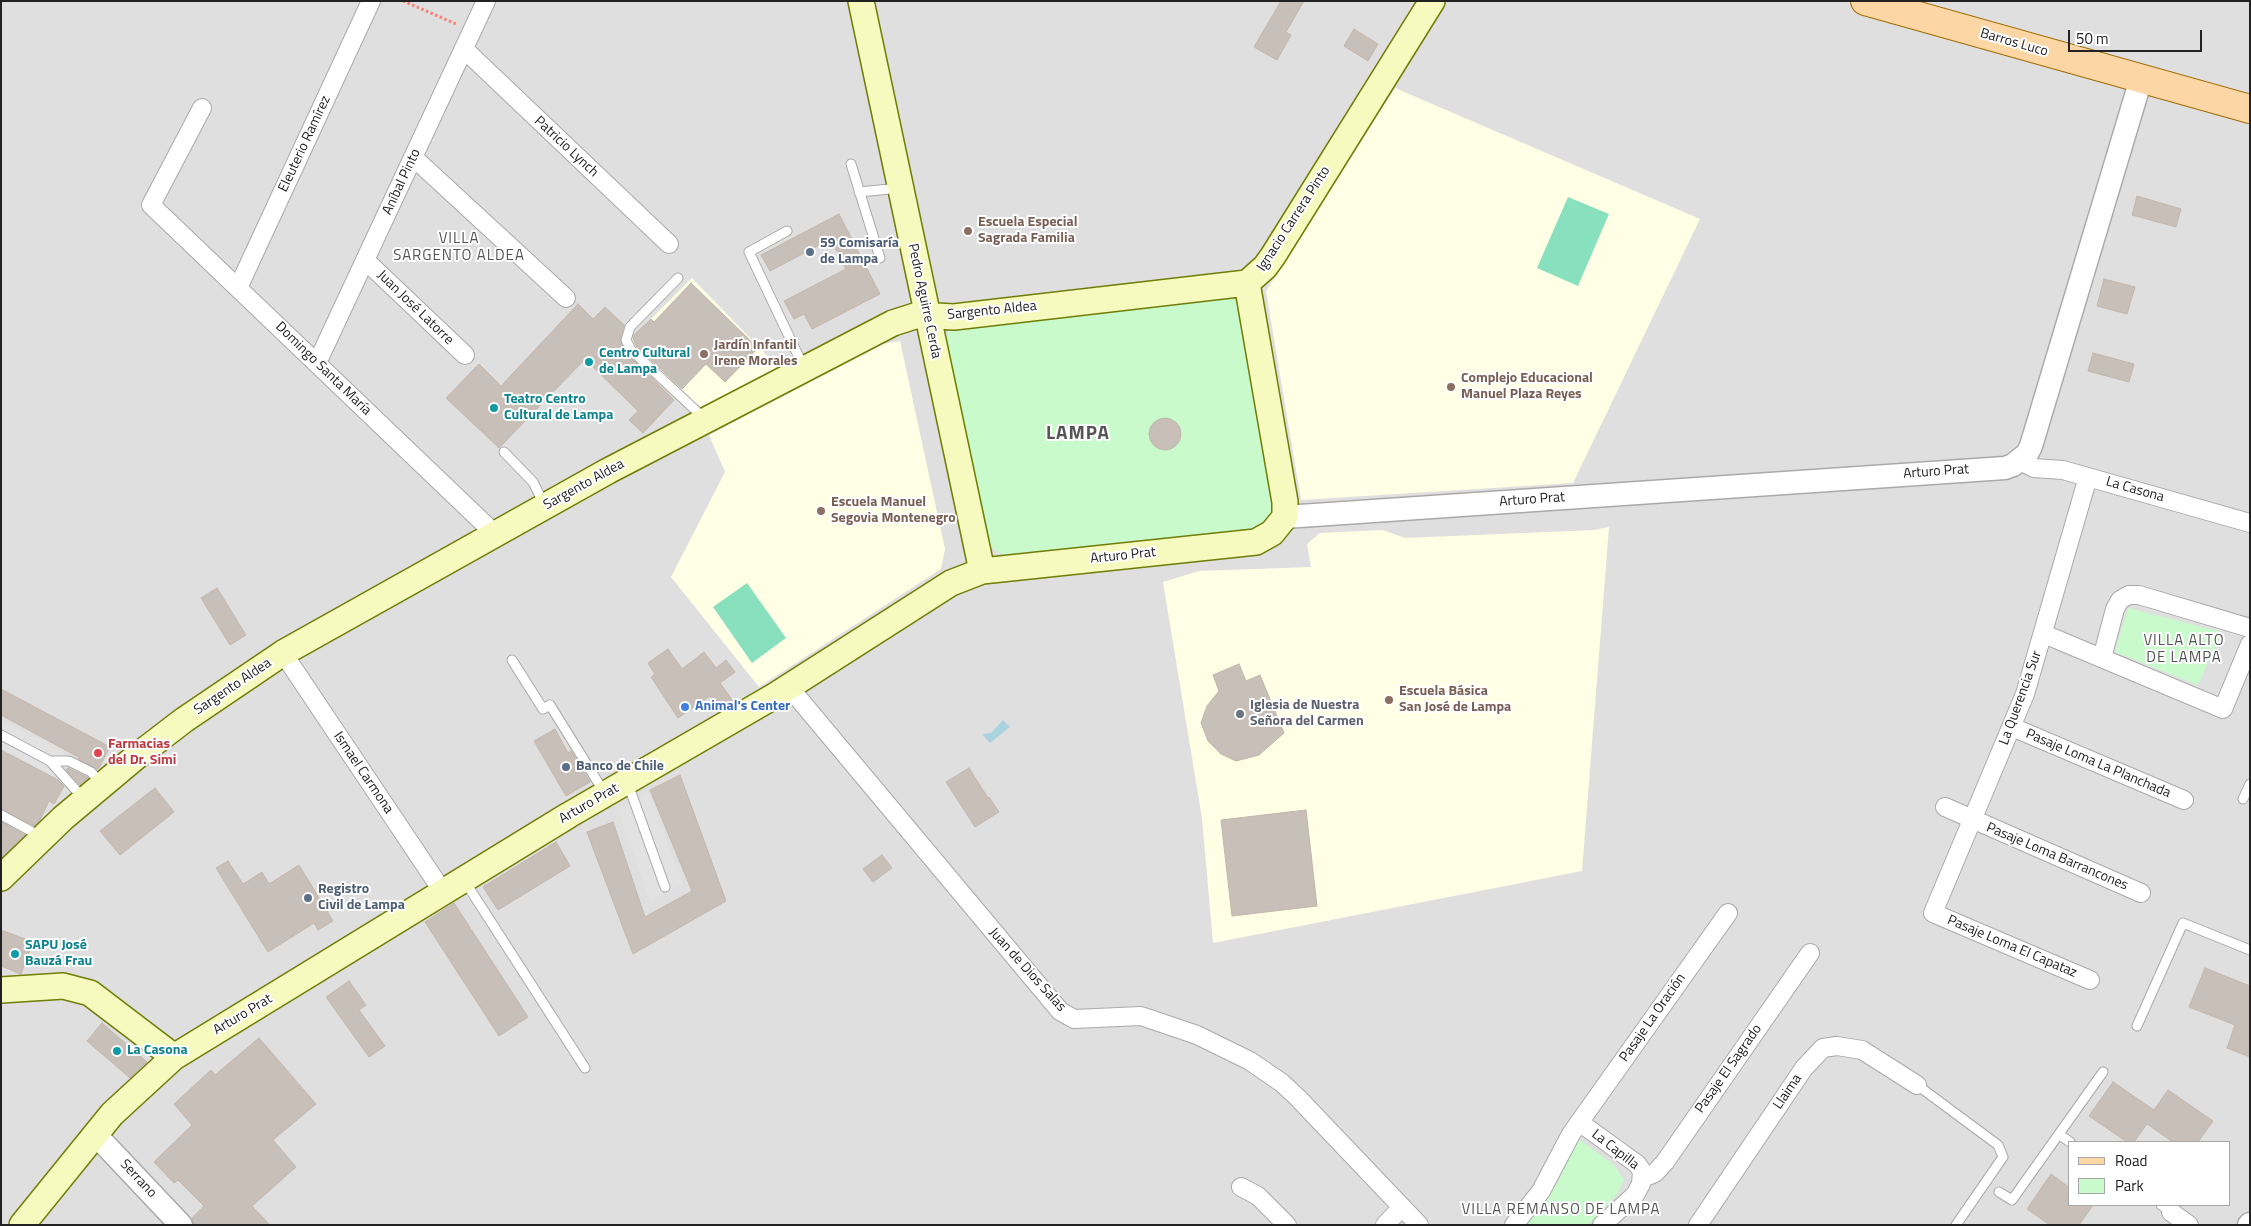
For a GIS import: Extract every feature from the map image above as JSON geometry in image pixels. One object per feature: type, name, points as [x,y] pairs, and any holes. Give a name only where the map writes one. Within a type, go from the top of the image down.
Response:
[{"type":"main road","name":"Pedro Aguirre Cerda","points":[[861,1],[982,571]]},
{"type":"main road","name":"Ignacio Carrera Pinto","points":[[1284,517],[1286,502],[1247,283],[1265,267],[1273,256],[1432,1]]},
{"type":"main road","name":"Barros Luco","points":[[1866,1],[2250,109]]},
{"type":"main road","name":"Sargento Aldea","points":[[1,878],[42,837],[93,792],[184,720],[283,653],[705,419],[901,319],[926,314],[954,317],[1247,283]]},
{"type":"main road","name":"Arturo Prat","points":[[22,1225],[95,1134],[130,1095],[174,1056],[605,794],[789,687],[951,583],[982,571],[1256,542],[1272,533],[1284,517]]},
{"type":"main road","points":[[1,990],[50,985],[83,991],[113,1009],[174,1056]]},
{"type":"street","name":"Eleuterio Ramírez","points":[[238,288],[371,1]]},
{"type":"street","name":"Aníbal Pinto","points":[[317,363],[486,1]]},
{"type":"street","name":"Patricio Lynch","points":[[464,49],[669,244]]},
{"type":"street","points":[[2020,461],[2031,446],[2141,79]]},
{"type":"street","name":"Domingo Santa María","points":[[202,108],[151,205],[495,534]]},
{"type":"street","points":[[413,157],[566,298]]},
{"type":"street","name":"Juan José Latorre","points":[[365,260],[465,355]]},
{"type":"street","name":"La Casona","points":[[2020,461],[2034,468],[2063,470],[2088,476],[2250,523]]},
{"type":"street","name":"Arturo Prat","points":[[1284,517],[2005,468],[2020,461]]},
{"type":"street","name":"La Querencia Sur","points":[[1933,913],[2025,694],[2044,634],[2088,476]]},
{"type":"street","points":[[2102,658],[2115,609],[2120,600],[2129,595],[2139,595],[2250,628]]},
{"type":"street","points":[[2044,634],[2224,709],[2250,644]]},
{"type":"street","name":"Ismael Carmona","points":[[283,653],[453,886]]},
{"type":"street","name":"Juan de Dios Salas","points":[[789,687],[1034,983],[1060,1011],[1074,1020],[1141,1016],[1197,1034],[1250,1061],[1282,1083],[1298,1098],[1419,1225]]},
{"type":"street","name":"Pasaje Loma La Planchada","points":[[2012,727],[2184,800]]},
{"type":"street","name":"Pasaje Loma Barrancones","points":[[1945,807],[2142,893]]},
{"type":"street","name":"Pasaje La Oración","points":[[1514,1225],[1541,1191],[1563,1145],[1728,913]]},
{"type":"street","name":"Pasaje Loma El Capataz","points":[[1933,913],[2090,980]]},
{"type":"street","name":"Pasaje El Sagrado","points":[[1643,1178],[1655,1173],[1665,1162],[1810,953]]},
{"type":"street","name":"Llaima","points":[[1698,1225],[1804,1068],[1823,1048],[1838,1046],[1862,1050],[1917,1085]]},
{"type":"street","name":"La Capilla","points":[[1579,1122],[1637,1164],[1642,1171],[1643,1178],[1635,1195],[1602,1225]]},
{"type":"street","name":"Serrano","points":[[95,1134],[181,1225]]},
{"type":"street","points":[[1241,1187],[1258,1196],[1287,1225]]},
{"type":"street","points":[[1385,1225],[1402,1207]]},
{"type":"street","points":[[2166,1208],[2190,1225]]},
{"type":"lane","points":[[851,164],[880,258]]},
{"type":"lane","points":[[860,192],[900,188]]},
{"type":"lane","points":[[787,232],[749,252],[804,368]]},
{"type":"lane","points":[[678,278],[630,327],[626,340],[631,350],[705,419]]},
{"type":"lane","points":[[504,452],[534,482],[546,506]]},
{"type":"lane","points":[[512,660],[543,709],[550,705],[605,794]]},
{"type":"lane","points":[[1,735],[50,761],[93,792]]},
{"type":"lane","points":[[50,761],[69,761],[91,772],[93,792]]},
{"type":"lane","points":[[627,782],[665,887]]},
{"type":"lane","points":[[2243,799],[2250,784]]},
{"type":"lane","points":[[1,814],[42,837]]},
{"type":"lane","points":[[453,886],[585,1068]]},
{"type":"lane","points":[[2138,1026],[2183,923],[2250,950]]},
{"type":"lane","points":[[1999,1192],[2012,1200],[2103,1072]]},
{"type":"lane","points":[[1917,1085],[1998,1145],[2003,1157],[1956,1225]]},
{"type":"lane","points":[[2060,1135],[2069,1141]]},
{"type":"path","points":[[402,1],[472,31]]},
{"type":"shaded area","points":[[1,1],[2250,1],[2250,1225],[1,1225]]},
{"type":"shaded area","name":"Complejo Educacional Manuel Plaza Reyes","points":[[1395,88],[1700,219],[1573,483],[1301,500],[1266,291]]},
{"type":"shaded area","name":"Jardín Infantil Irene Morales","points":[[692,278],[778,367],[700,408],[629,341]]},
{"type":"shaded area","name":"Escuela Manuel Segovia Montenegro","points":[[900,341],[945,549],[941,569],[759,687],[671,577],[725,472],[709,435],[883,344]]},
{"type":"shaded area","name":"Escuela Básica San José de Lampa","points":[[1609,527],[1582,871],[1213,943],[1202,818],[1163,582],[1199,571],[1311,567],[1307,544],[1320,533],[1383,530],[1405,538],[1594,530]]},
{"type":"shaded area","points":[[1,719],[66,754],[55,776],[1,748]]},
{"type":"shaded area","points":[[649,792],[683,884],[650,901],[618,810]]},
{"type":"green space","points":[[1568,197],[1609,214],[1578,286],[1537,268]]},
{"type":"green space","points":[[1231,293],[1244,300],[1277,504],[1272,520],[1260,530],[1003,555],[990,546],[944,340],[949,331],[966,324]]},
{"type":"green space","points":[[747,583],[786,638],[752,663],[713,607]]},
{"type":"green space","points":[[2128,608],[2222,632],[2198,685],[2115,652]]},
{"type":"green space","points":[[1579,1139],[1614,1165],[1624,1180],[1617,1194],[1588,1225],[1526,1225],[1558,1182],[1566,1158]]},
{"type":"water","points":[[1003,720],[1010,727],[990,743],[982,734],[991,733]]},
{"type":"building","points":[[1281,1],[1304,1],[1286,32],[1291,35],[1277,60],[1254,47]]},
{"type":"building","points":[[1354,29],[1378,44],[1368,61],[1344,46]]},
{"type":"building","points":[[2137,196],[2181,209],[2176,227],[2132,215]]},
{"type":"building","points":[[839,214],[880,294],[812,329],[804,314],[794,319],[784,301],[846,269],[831,239],[770,271],[761,255]]},
{"type":"building","points":[[2104,279],[2135,287],[2127,314],[2097,306]]},
{"type":"building","name":"Jardín Infantil Irene Morales","points":[[691,283],[758,348],[725,382],[706,364],[682,389],[636,346],[633,339],[634,335],[651,319],[654,322]]},
{"type":"building","points":[[578,304],[593,319],[605,307],[624,325],[620,339],[626,353],[674,400],[643,433],[629,420],[638,411],[585,359],[499,448],[446,398],[479,364],[501,386]]},
{"type":"building","points":[[2093,353],[2134,364],[2129,382],[2088,371]]},
{"type":"building","points":[[1165,418],[1171,419],[1176,423],[1180,428],[1180,440],[1176,445],[1171,449],[1165,450],[1159,449],[1154,445],[1150,440],[1149,434],[1150,428],[1154,423],[1159,419]]},
{"type":"building","points":[[217,588],[246,635],[230,645],[201,598]]},
{"type":"building","points":[[668,649],[682,669],[704,652],[716,668],[726,660],[735,672],[720,683],[733,701],[720,710],[710,696],[678,718],[651,677],[655,674],[648,663]]},
{"type":"building","name":"Iglesia de Nuestra Señora del Carmen","points":[[1239,664],[1246,681],[1260,675],[1284,733],[1259,755],[1236,761],[1221,754],[1208,741],[1201,723],[1207,706],[1219,691],[1213,675]]},
{"type":"building","points":[[1,689],[110,747],[99,768],[97,769],[78,759],[80,758],[1,715]]},
{"type":"building","name":"Banco de Chile","points":[[555,729],[568,753],[571,751],[590,782],[566,796],[534,741]]},
{"type":"building","points":[[1,750],[58,780],[64,786],[54,804],[49,801],[40,820],[34,826],[1,809]]},
{"type":"building","points":[[68,768],[88,778],[80,785],[66,770]]},
{"type":"building","points":[[969,768],[999,812],[975,827],[946,782]]},
{"type":"building","points":[[680,775],[726,901],[633,954],[587,832],[613,822],[645,917],[692,891],[650,790]]},
{"type":"building","points":[[155,788],[174,812],[120,855],[100,831]]},
{"type":"building","points":[[1306,810],[1317,906],[1232,916],[1221,820]]},
{"type":"building","points":[[1,822],[25,835],[1,858]]},
{"type":"building","points":[[556,842],[570,866],[498,910],[483,887]]},
{"type":"building","points":[[882,855],[892,868],[873,882],[863,869]]},
{"type":"building","points":[[228,861],[243,884],[262,872],[269,884],[299,865],[333,921],[318,930],[314,923],[268,952],[216,868]]},
{"type":"building","points":[[454,903],[528,1017],[499,1036],[425,922]]},
{"type":"building","name":"SAPU José Bauzá Frau","points":[[1,930],[33,942],[21,974],[1,966]]},
{"type":"building","points":[[2205,968],[2250,986],[2250,1057],[2227,1048],[2235,1025],[2189,1007]]},
{"type":"building","points":[[349,981],[366,1005],[359,1010],[385,1046],[369,1057],[326,997]]},
{"type":"building","name":"La Casona","points":[[102,1023],[147,1062],[130,1078],[87,1041]]},
{"type":"building","points":[[259,1038],[316,1104],[273,1140],[296,1167],[252,1206],[270,1225],[194,1225],[192,1218],[204,1206],[178,1180],[174,1183],[154,1162],[192,1125],[174,1104],[211,1070],[215,1075]]},
{"type":"building","points":[[2113,1082],[2154,1110],[2168,1090],[2213,1121],[2199,1141],[2172,1141],[2147,1124],[2135,1141],[2126,1141],[2089,1116]]},
{"type":"building","points":[[2051,1174],[2068,1187],[2068,1206],[2092,1206],[2079,1225],[2050,1225],[2027,1209]]},
{"type":"place","name":"Escuela Especial Sagrada Familia","points":[[968,231]]},
{"type":"place","name":"59 Comisaría de Lampa","points":[[810,252]]},
{"type":"place","name":"Jardín Infantil Irene Morales","points":[[704,354]]},
{"type":"place","name":"Centro Cultural de Lampa","points":[[589,362]]},
{"type":"place","name":"Complejo Educacional Manuel Plaza Reyes","points":[[1451,387]]},
{"type":"place","name":"Teatro Centro Cultural de Lampa","points":[[494,408]]},
{"type":"place","name":"Escuela Manuel Segovia Montenegro","points":[[821,511]]},
{"type":"place","name":"Escuela Básica San José de Lampa","points":[[1389,700]]},
{"type":"place","name":"Animal's Center","points":[[685,707]]},
{"type":"place","name":"Iglesia de Nuestra Señora del Carmen","points":[[1240,714]]},
{"type":"place","name":"Farmacias del Dr. Simi","points":[[98,753]]},
{"type":"place","name":"Banco de Chile","points":[[566,767]]},
{"type":"place","name":"Registro Civil de Lampa","points":[[308,898]]},
{"type":"place","name":"SAPU José Bauzá Frau","points":[[15,954]]},
{"type":"place","name":"La Casona","points":[[117,1051]]},
{"type":"district","name":"VILLA SARGENTO ALDEA","points":[[459,248]]},
{"type":"district","name":"LAMPA","points":[[1078,434]]},
{"type":"district","name":"VILLA ALTO DE LAMPA","points":[[2184,650]]},
{"type":"district","name":"VILLA REMANSO DE LAMPA","points":[[1561,1210]]}]
